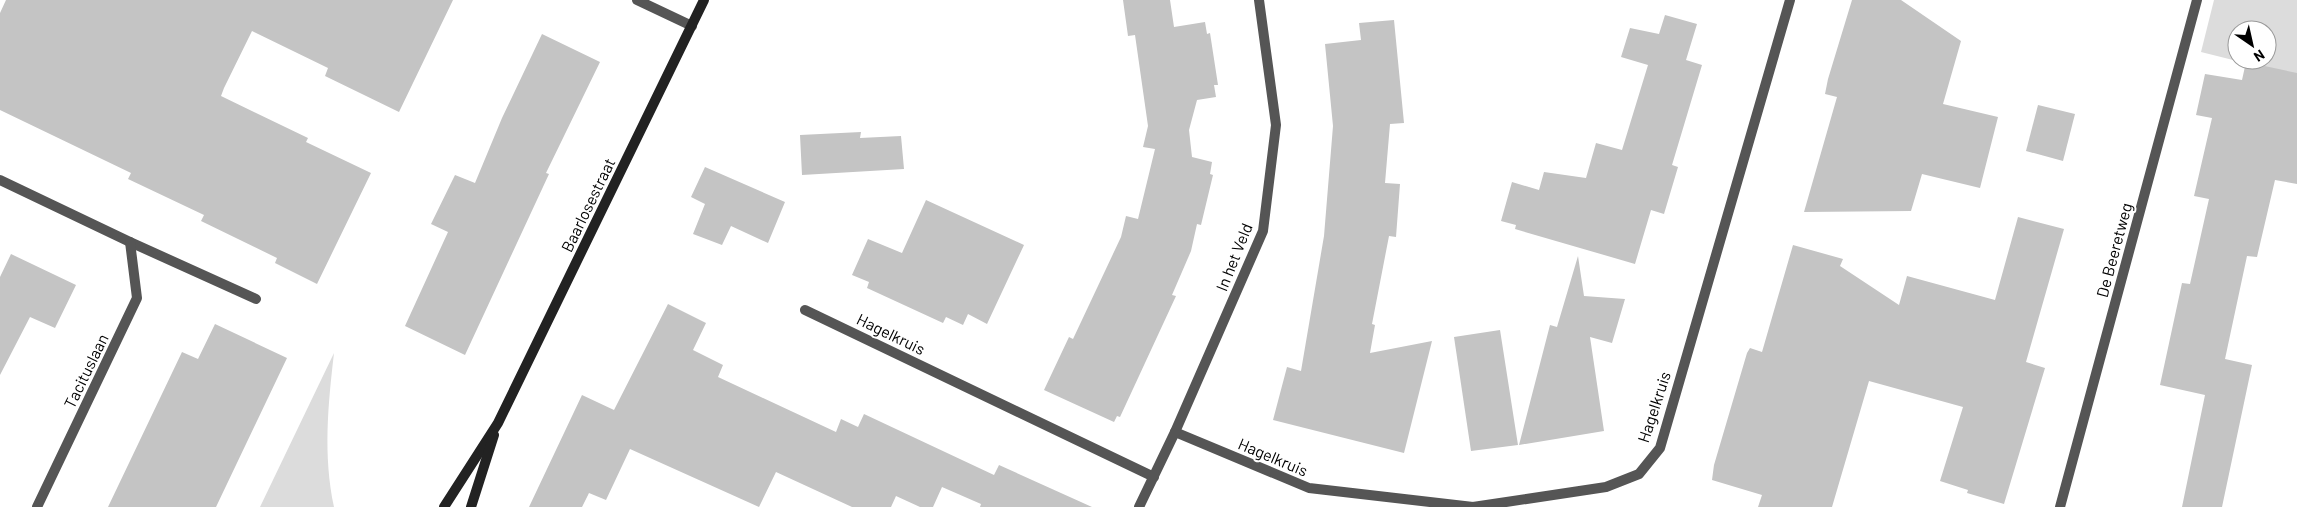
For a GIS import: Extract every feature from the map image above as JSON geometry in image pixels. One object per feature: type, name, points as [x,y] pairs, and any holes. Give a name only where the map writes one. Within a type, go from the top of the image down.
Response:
[{"type":"street","points":[[637,0],[692,26]]},
{"type":"street","name":"Baarlosestraat","points":[[444,507],[498,423],[704,0]]},
{"type":"street","name":"In het Veld","points":[[1139,507],[1176,432],[1263,232],[1276,125],[1258,0]]},
{"type":"street","name":"Hagelkruis","points":[[1176,432],[1309,488],[1473,507],[1606,487],[1639,474],[1660,448],[1790,0]]},
{"type":"street","name":"De Beeretweg","points":[[2060,507],[2197,0]]},
{"type":"street","points":[[0,180],[256,300]]},
{"type":"street","name":"Tacituslaan","points":[[37,507],[137,298],[130,242]]},
{"type":"street","name":"Hagelkruis","points":[[805,310],[1154,477]]},
{"type":"street","name":"Baarlosestraat","points":[[471,507],[498,423]]},
{"type":"shaded area","points":[[2214,0],[2297,0],[2297,76],[2273,70],[2277,70],[2277,20],[2227,20],[2227,58],[2201,52]]},
{"type":"shaded area","points":[[334,353],[328,411],[328,449],[334,507],[260,507]]},
{"type":"building","points":[[6,0],[453,0],[399,112],[325,76],[328,68],[252,31],[224,88],[221,96],[308,138],[306,142],[371,173],[317,284],[275,263],[277,258],[201,221],[204,215],[128,179],[131,173],[0,110],[0,13]]},
{"type":"building","points":[[1123,0],[1170,0],[1174,27],[1205,22],[1207,34],[1210,33],[1218,85],[1214,85],[1216,97],[1197,100],[1189,130],[1192,157],[1212,162],[1210,174],[1213,175],[1201,225],[1197,224],[1191,251],[1172,295],[1176,296],[1120,417],[1117,416],[1114,422],[1044,390],[1069,337],[1073,339],[1121,237],[1126,216],[1138,219],[1155,149],[1143,147],[1148,126],[1135,35],[1128,36]]},
{"type":"building","points":[[1852,0],[1901,0],[1961,41],[1943,104],[1998,117],[1980,188],[1922,174],[1911,211],[1804,212],[1837,97],[1825,94]]},
{"type":"building","points":[[1665,15],[1697,24],[1686,60],[1702,65],[1672,165],[1678,167],[1664,214],[1651,210],[1635,264],[1515,229],[1516,225],[1501,221],[1512,182],[1539,190],[1544,172],[1586,178],[1596,143],[1622,150],[1648,65],[1621,57],[1630,28],[1659,34]]},
{"type":"building","points":[[1394,20],[1404,123],[1390,124],[1385,183],[1400,184],[1396,237],[1389,236],[1372,324],[1375,325],[1370,353],[1432,341],[1404,453],[1273,420],[1287,367],[1301,371],[1324,236],[1333,126],[1325,44],[1361,40],[1359,23]]},
{"type":"building","points":[[542,34],[600,62],[546,173],[549,174],[465,355],[405,326],[448,232],[431,224],[455,175],[475,183],[502,118]]},
{"type":"building","points":[[2277,69],[2297,73],[2297,184],[2275,180],[2257,257],[2247,256],[2225,359],[2252,365],[2222,507],[2182,507],[2205,395],[2160,385],[2182,283],[2190,284],[2209,199],[2194,196],[2212,118],[2196,115],[2205,74],[2242,80],[2244,70]]},
{"type":"building","points":[[2038,105],[2075,114],[2063,161],[2026,151]]},
{"type":"building","points":[[861,132],[860,138],[901,136],[904,169],[802,175],[800,135]]},
{"type":"building","points":[[705,167],[785,202],[768,243],[731,226],[722,245],[693,234],[705,204],[691,197]]},
{"type":"building","points":[[926,200],[1024,245],[987,324],[968,314],[963,325],[946,317],[943,323],[867,288],[869,282],[852,275],[868,239],[902,253]]},
{"type":"building","points":[[2018,217],[2064,229],[2026,362],[2045,368],[2004,504],[1967,493],[1968,490],[1940,481],[1963,407],[1869,381],[1832,507],[1758,507],[1762,495],[1712,480],[1714,465],[1747,353],[1750,348],[1762,352],[1793,245],[1843,259],[1840,266],[1899,305],[1907,276],[1995,300]]},
{"type":"building","points":[[11,254],[76,285],[55,328],[30,317],[0,375],[0,277]]},
{"type":"building","points":[[1578,256],[1584,296],[1625,299],[1612,343],[1590,337],[1604,431],[1519,445],[1550,325],[1557,327]]},
{"type":"building","points":[[668,304],[706,323],[693,350],[723,365],[718,377],[836,432],[841,419],[858,427],[864,414],[994,475],[999,465],[1092,507],[980,507],[981,504],[942,487],[933,507],[920,507],[896,496],[891,507],[852,507],[776,472],[759,507],[630,449],[606,500],[589,493],[582,507],[529,507],[582,395],[614,410]]},
{"type":"building","points":[[215,324],[287,358],[216,507],[108,507],[182,352],[198,359]]},
{"type":"building","points":[[1500,330],[1518,445],[1471,451],[1454,337]]}]
